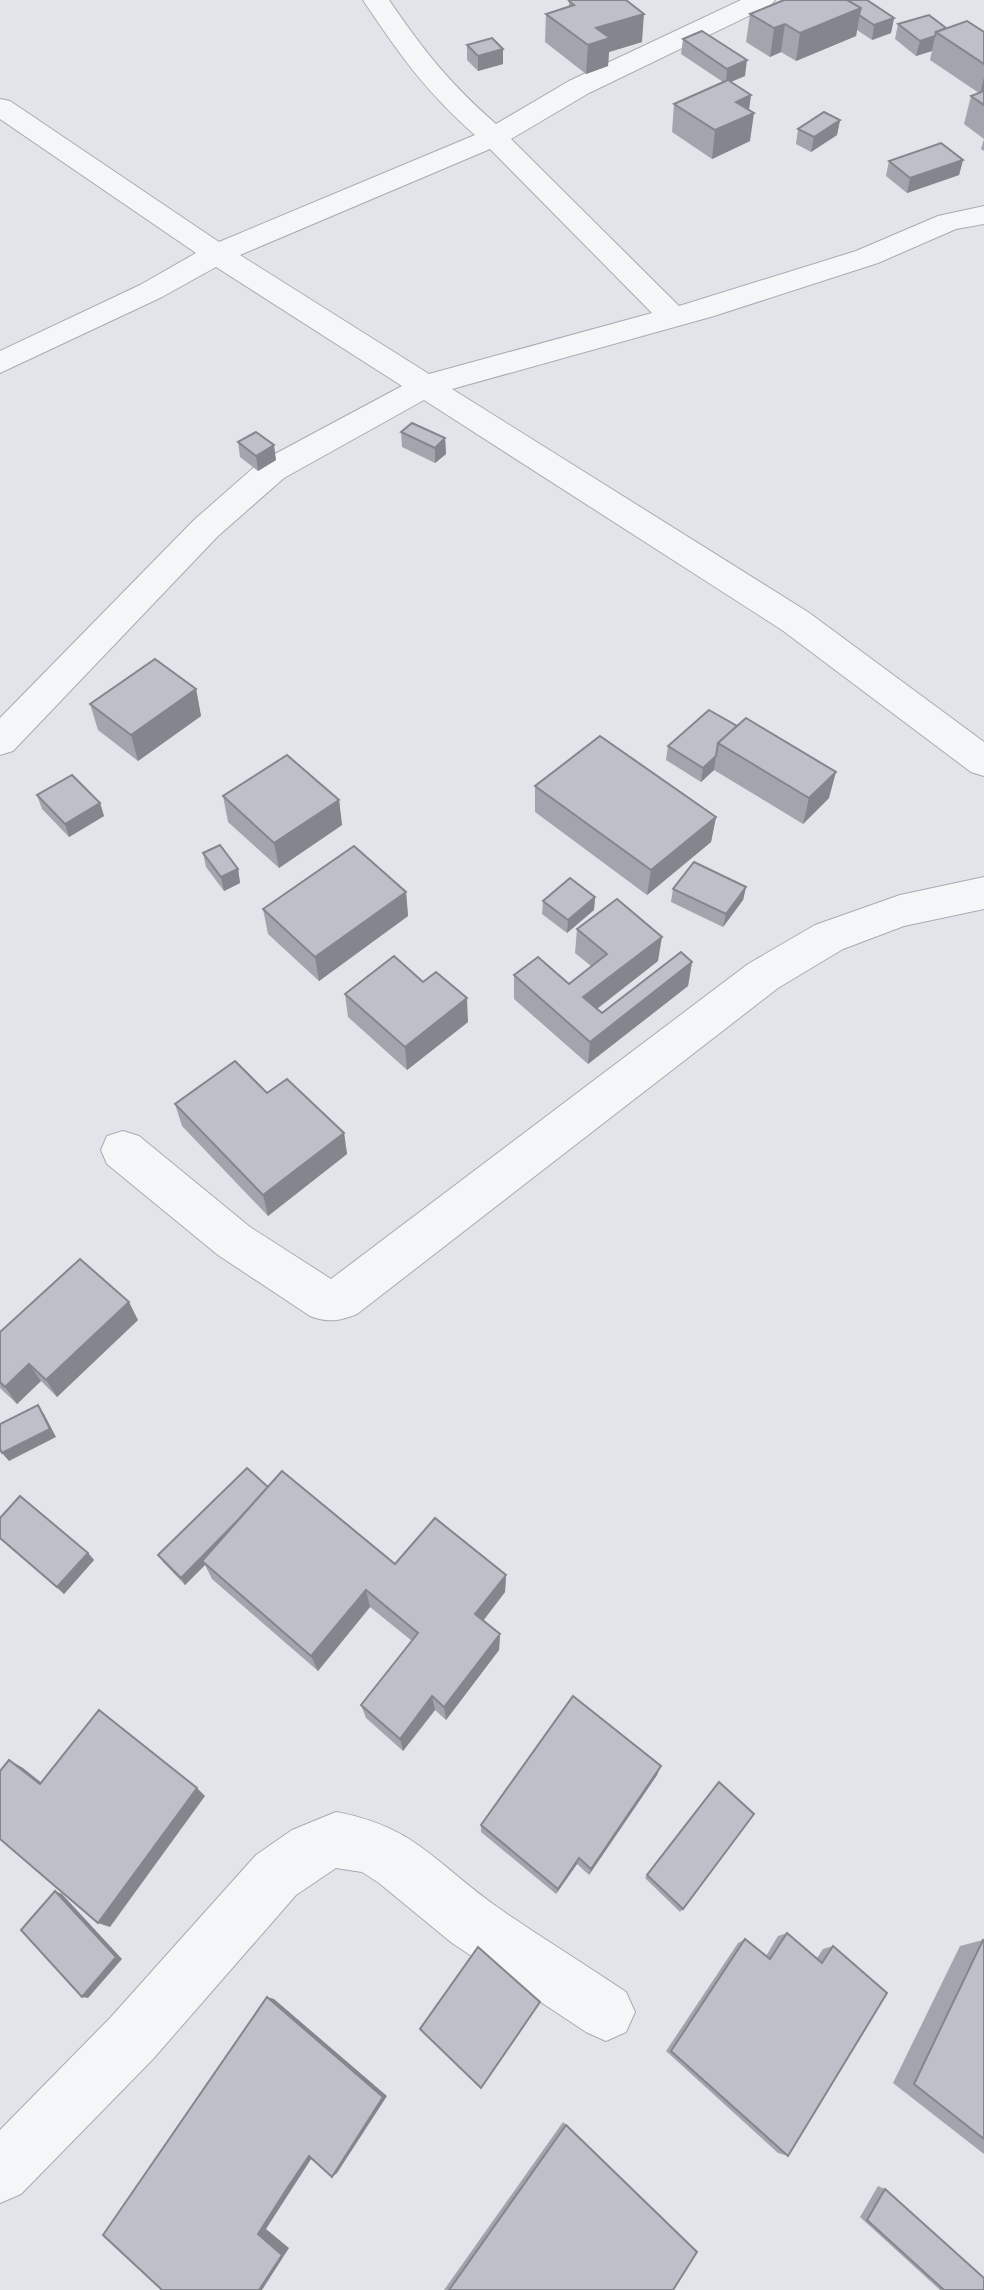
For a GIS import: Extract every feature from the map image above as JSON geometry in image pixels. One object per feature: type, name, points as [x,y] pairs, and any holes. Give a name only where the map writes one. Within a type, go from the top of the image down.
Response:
[{"type":"street","points":[[376,0],[429,76],[673,317]]},
{"type":"street","points":[[0,363],[151,291],[217,254],[494,137],[579,87],[762,0]]},
{"type":"street","points":[[0,107],[217,254],[428,385],[795,621],[984,762]]},
{"type":"street","points":[[0,741],[206,528],[272,470],[428,385],[673,317],[867,257],[948,222],[984,215]]},
{"type":"street","points":[[123,1150],[246,1250],[326,1301],[341,1299],[763,976],[829,937],[900,911],[984,893]]},
{"type":"street","points":[[0,2173],[132,2038],[276,1875],[312,1850],[336,1840],[370,1846],[399,1863],[472,1923],[606,2012]]},
{"type":"building","points":[[571,0],[626,0],[644,14],[596,28],[610,38],[588,45],[546,14],[574,5]]},
{"type":"building","points":[[784,0],[847,0],[861,8],[800,33],[785,24],[774,28],[750,14]]},
{"type":"building","points":[[847,0],[867,0],[894,18],[874,25],[859,15],[861,8]]},
{"type":"building","points":[[929,15],[946,28],[920,41],[898,24]]},
{"type":"building","points":[[967,21],[984,32],[984,64],[936,32]]},
{"type":"building","points":[[702,31],[747,60],[727,69],[683,39]]},
{"type":"building","points":[[492,38],[503,49],[478,56],[467,45]]},
{"type":"building","points":[[728,80],[751,95],[736,102],[754,113],[715,130],[674,104]]},
{"type":"building","points":[[984,91],[984,105],[971,96]]},
{"type":"building","points":[[824,112],[840,120],[814,137],[798,129]]},
{"type":"building","points":[[941,143],[963,160],[910,178],[889,161]]},
{"type":"building","points":[[412,423],[445,438],[435,448],[401,432]]},
{"type":"building","points":[[256,432],[274,445],[256,456],[238,442]]},
{"type":"building","points":[[155,659],[196,689],[131,735],[90,704]]},
{"type":"building","points":[[709,710],[737,726],[718,743],[716,756],[703,768],[668,746]]},
{"type":"building","points":[[746,718],[836,772],[809,798],[718,743]]},
{"type":"building","points":[[600,736],[716,817],[651,870],[535,786]]},
{"type":"building","points":[[287,755],[339,800],[274,843],[223,796]]},
{"type":"building","points":[[72,775],[100,803],[65,824],[37,795]]},
{"type":"building","points":[[220,845],[238,869],[221,877],[203,853]]},
{"type":"building","points":[[354,846],[406,892],[315,957],[263,909]]},
{"type":"building","points":[[694,862],[746,887],[726,914],[673,889]]},
{"type":"building","points":[[570,878],[595,897],[568,920],[543,901]]},
{"type":"building","points":[[617,899],[662,937],[583,997],[602,1013],[681,952],[692,962],[590,1042],[514,975],[538,957],[569,984],[607,954],[577,929]]},
{"type":"building","points":[[394,956],[423,982],[436,972],[467,998],[405,1047],[345,994]]},
{"type":"building","points":[[235,1061],[267,1093],[287,1079],[344,1133],[263,1195],[175,1104]]},
{"type":"building","points":[[80,1259],[129,1302],[46,1380],[29,1364],[5,1387],[0,1382],[0,1332]]},
{"type":"building","points":[[38,1405],[50,1429],[2,1453],[0,1424]]},
{"type":"building","points":[[247,1468],[268,1487],[181,1578],[158,1555]]},
{"type":"building","points":[[282,1471],[395,1564],[435,1518],[506,1575],[475,1614],[500,1634],[444,1707],[432,1696],[400,1739],[361,1705],[418,1633],[366,1590],[311,1656],[202,1561]]},
{"type":"building","points":[[20,1496],[88,1553],[57,1587],[0,1538],[0,1518]]},
{"type":"building","points":[[573,1696],[661,1766],[591,1869],[579,1858],[558,1889],[481,1825]]},
{"type":"building","points":[[99,1710],[197,1788],[98,1923],[0,1839],[0,1771],[9,1760],[40,1784]]},
{"type":"building","points":[[719,1782],[754,1814],[683,1909],[647,1875]]},
{"type":"building","points":[[55,1891],[116,1957],[82,1997],[21,1930]]},
{"type":"building","points":[[787,1933],[822,1963],[833,1946],[887,1993],[788,2156],[671,2051],[745,1939],[770,1959]]},
{"type":"building","points":[[984,1941],[984,2139],[914,2084]]},
{"type":"building","points":[[478,1947],[540,2002],[481,2088],[420,2029]]},
{"type":"building","points":[[267,1997],[383,2097],[332,2177],[309,2156],[286,2190],[258,2234],[282,2255],[259,2290],[162,2290],[103,2235]]},
{"type":"building","points":[[566,2125],[697,2252],[673,2290],[449,2290]]},
{"type":"building","points":[[885,2189],[984,2278],[984,2290],[944,2290],[867,2220]]}]
